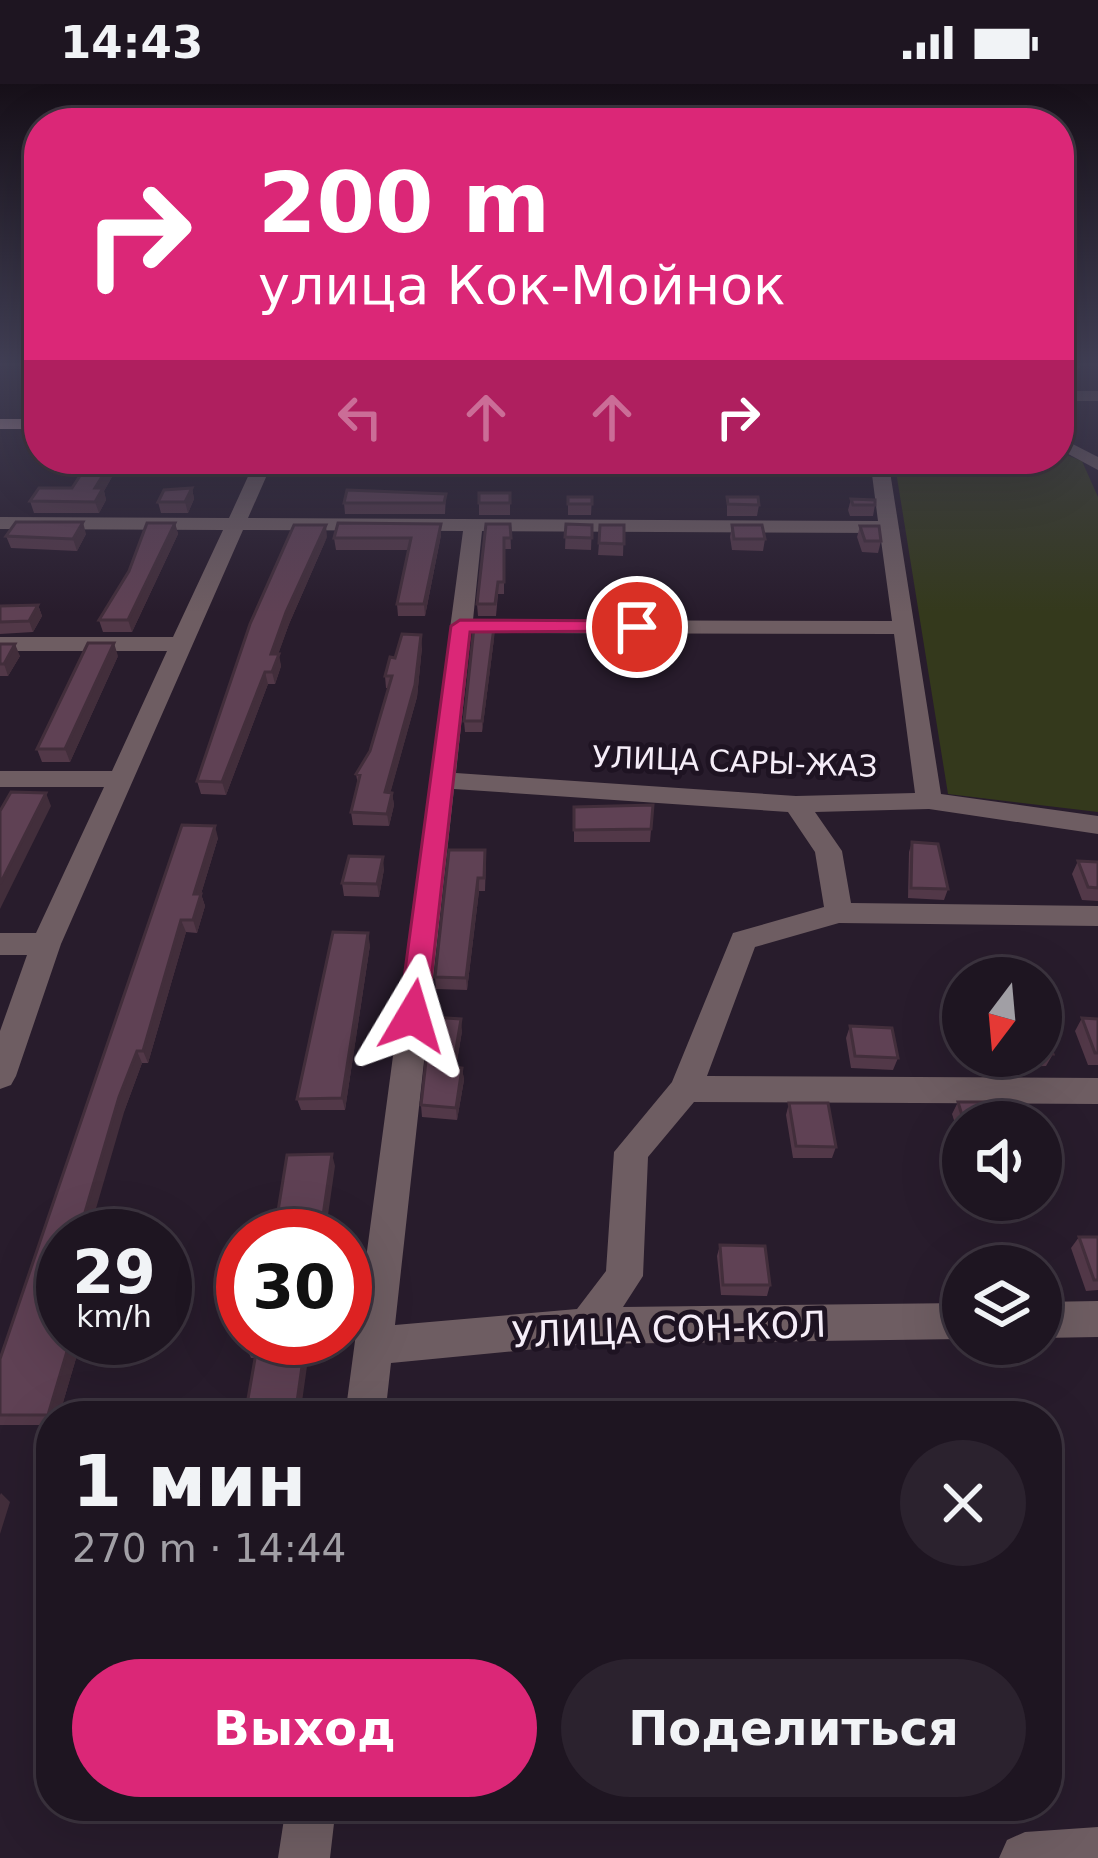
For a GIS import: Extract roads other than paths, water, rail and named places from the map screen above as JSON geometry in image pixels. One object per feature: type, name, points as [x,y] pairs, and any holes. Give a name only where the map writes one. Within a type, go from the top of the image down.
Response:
[{"type":"street","points":[[0,1076],[46,944],[258,474]]},
{"type":"street","points":[[882,474],[929,800]]},
{"type":"street","points":[[0,523],[891,526]]},
{"type":"street","points":[[367,1401],[473,528]]},
{"type":"street","points":[[460,626],[905,628]]},
{"type":"street","points":[[0,644],[181,644]]},
{"type":"street","points":[[0,779],[120,779]]},
{"type":"street","name":"УЛИЦА САРЫ-ЖАЗ","points":[[440,781],[796,804],[929,800],[1098,825]]},
{"type":"street","points":[[796,804],[828,851],[839,913]]},
{"type":"street","points":[[587,1326],[624,1276],[631,1152],[686,1089],[743,940],[839,913],[1098,916]]},
{"type":"street","points":[[0,944],[46,944]]},
{"type":"street","points":[[686,1089],[1098,1091]]},
{"type":"street","points":[[1062,1320],[1098,1319]]},
{"type":"street","name":"УЛИЦА СОН-КОЛ","points":[[375,1346],[587,1326],[942,1321]]},
{"type":"street","points":[[304,1858],[309,1821]]},
{"type":"street","points":[[1025,1858],[1098,1853]]}]
